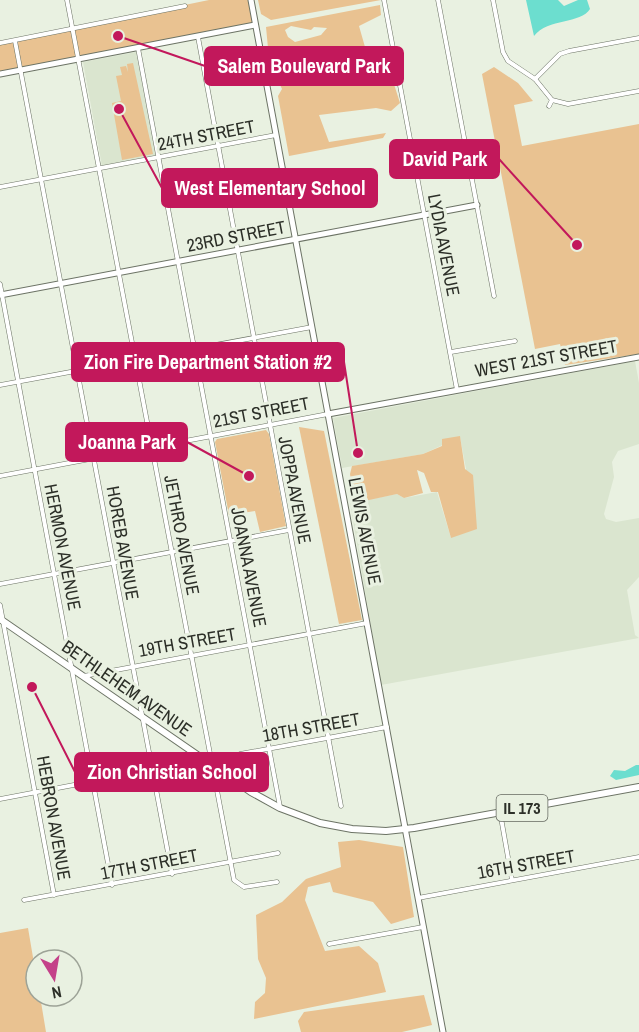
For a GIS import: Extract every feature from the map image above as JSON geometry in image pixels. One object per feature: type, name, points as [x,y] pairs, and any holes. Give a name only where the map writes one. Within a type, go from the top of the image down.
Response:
[{"type":"main road","name":"BETHLEHEM AVENUE","points":[[2,620],[204,760],[279,808],[320,823],[352,830],[405,830]]},
{"type":"main road","name":"IL 173","points":[[405,830],[639,787]]},
{"type":"street","name":"JETHRO AVENUE","points":[[67,0],[234,880],[239,885]]},
{"type":"street","name":"LEWIS AVENUE","points":[[251,0],[443,1032]]},
{"type":"street","name":"LYDIA AVENUE","points":[[384,0],[457,390]]},
{"type":"street","points":[[438,0],[494,296]]},
{"type":"street","points":[[494,0],[503,52],[508,61],[535,79],[552,100],[568,104],[639,91]]},
{"type":"street","points":[[0,43],[185,6]]},
{"type":"street","points":[[0,74],[255,25]]},
{"type":"street","name":"JOPPA AVENUE","points":[[198,37],[341,806]]},
{"type":"street","points":[[535,79],[561,54],[639,38]]},
{"type":"street","name":"HOREB AVENUE","points":[[15,40],[172,874]]},
{"type":"street","name":"JOANNA AVENUE","points":[[138,48],[270,748],[279,808]]},
{"type":"street","points":[[549,106],[552,100]]},
{"type":"street","name":"24TH STREET","points":[[0,187],[276,135]]},
{"type":"street","name":"23RD STREET","points":[[1,295],[477,205]]},
{"type":"street","name":"HERMON AVENUE","points":[[0,284],[112,885]]},
{"type":"street","points":[[0,385],[312,327]]},
{"type":"street","points":[[450,352],[515,340]]},
{"type":"street","name":"WEST 21ST STREET","points":[[457,390],[639,357]]},
{"type":"street","name":"21ST STREET","points":[[0,476],[457,390]]},
{"type":"street","points":[[0,584],[289,530]]},
{"type":"street","name":"HEBRON AVENUE","points":[[0,605],[54,895]]},
{"type":"street","name":"19TH STREET","points":[[83,676],[367,623]]},
{"type":"street","name":"18TH STREET","points":[[240,754],[387,727]]},
{"type":"street","points":[[0,799],[204,760]]},
{"type":"street","points":[[500,812],[512,880]]},
{"type":"street","name":"17TH STREET","points":[[24,900],[278,853]]},
{"type":"street","name":"16TH STREET","points":[[418,897],[639,857]]},
{"type":"street","points":[[236,890],[239,885],[249,887],[277,882]]},
{"type":"street","points":[[329,944],[424,927]]},
{"type":"shaded area","points":[[209,0],[251,0],[255,25],[0,74],[0,43]]},
{"type":"shaded area","points":[[258,0],[381,0],[271,20],[261,14]]},
{"type":"shaded area","points":[[380,5],[381,15],[359,26],[375,82],[393,81],[400,103],[391,111],[376,108],[319,115],[329,142],[386,133],[383,138],[289,156],[278,96],[282,89],[275,74],[275,57],[268,48],[266,27]],"holes":[[[291,26],[311,30],[314,27],[327,28],[321,35],[295,42],[288,37],[285,30]]]},
{"type":"shaded area","points":[[136,52],[156,155],[102,166],[83,62]]},
{"type":"shaded area","points":[[133,63],[153,154],[122,160],[112,103],[121,101],[116,76],[122,75],[120,67],[126,66],[128,72],[127,64]]},
{"type":"shaded area","points":[[494,67],[518,83],[533,101],[514,105],[522,146],[639,124],[639,354],[565,365],[560,344],[535,349],[482,74]]},
{"type":"shaded area","points":[[635,361],[639,383],[639,444],[618,451],[612,462],[614,477],[604,514],[606,519],[616,522],[639,518],[639,577],[627,590],[635,635],[639,638],[381,685],[350,503],[397,494],[404,498],[437,492],[451,538],[466,469],[460,437],[423,454],[342,468],[333,418]]},
{"type":"shaded area","points":[[299,427],[324,431],[362,620],[339,624]]},
{"type":"shaded area","points":[[266,430],[269,434],[286,526],[260,532],[255,511],[229,515],[215,442],[217,439]]},
{"type":"shaded area","points":[[460,436],[465,469],[473,475],[477,529],[451,538],[438,492],[431,492],[424,473],[417,470],[423,493],[404,498],[397,494],[355,503],[350,474],[352,466],[423,454],[442,446],[442,439]]},
{"type":"shaded area","points":[[359,840],[403,847],[414,917],[391,924],[373,902],[333,892],[330,882],[308,887],[305,900],[325,951],[359,946],[378,963],[386,992],[254,1019],[255,1002],[265,993],[266,978],[258,959],[256,915],[282,902],[306,879],[341,867],[338,842]]},
{"type":"shaded area","points":[[28,928],[31,948],[24,948],[24,1008],[42,1008],[46,1032],[0,1032],[0,933]]},
{"type":"shaded area","points":[[424,995],[432,1025],[402,1032],[301,1032],[298,1021],[304,1012]]},
{"type":"water","points":[[526,0],[558,0],[564,6],[578,0],[587,0],[590,9],[579,17],[547,26],[534,36]]},
{"type":"water","points":[[639,765],[639,775],[616,780],[610,776],[614,770],[625,771]]},
{"type":"place","name":"Salem Boulevard Park","points":[[118,36]]},
{"type":"place","name":"West Elementary School","points":[[119,109]]},
{"type":"place","name":"David Park","points":[[577,245]]},
{"type":"place","name":"Zion Fire Department Station #2","points":[[358,453]]},
{"type":"place","name":"Joanna Park","points":[[249,476]]},
{"type":"place","name":"Zion Christian School","points":[[32,687]]}]
